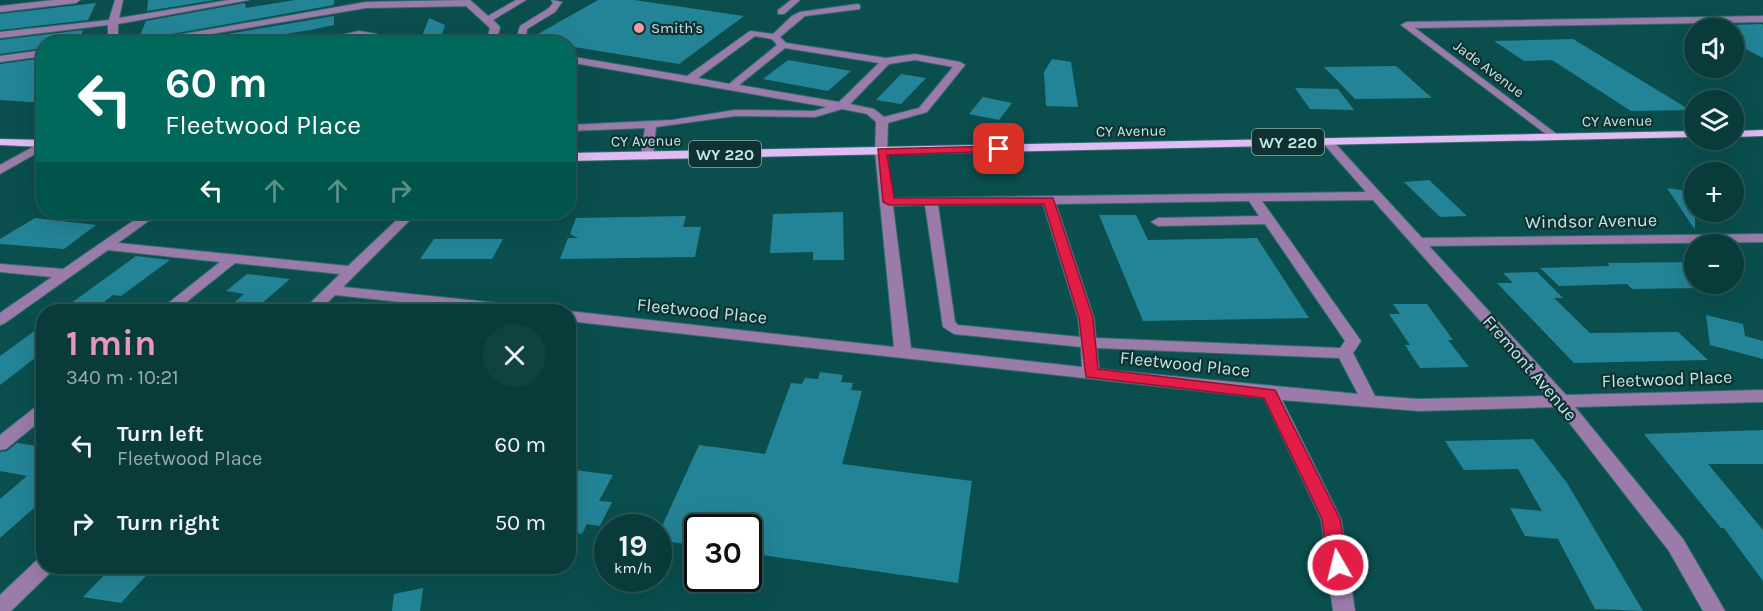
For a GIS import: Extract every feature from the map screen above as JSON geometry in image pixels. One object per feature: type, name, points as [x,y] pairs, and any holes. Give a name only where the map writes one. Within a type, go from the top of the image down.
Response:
[{"type":"main road","points":[[1744,134],[1763,133]]},
{"type":"main road","name":"CY Avenue","points":[[576,157],[1684,134]]},
{"type":"main road","points":[[0,142],[36,144]]},
{"type":"street","points":[[0,9],[76,0]]},
{"type":"street","points":[[113,36],[119,0]]},
{"type":"street","points":[[0,35],[114,22],[245,0]]},
{"type":"street","points":[[487,20],[522,0]]},
{"type":"street","points":[[522,36],[523,28],[552,10],[558,2],[555,0]]},
{"type":"street","points":[[781,12],[796,0]]},
{"type":"street","points":[[175,36],[354,3],[467,1],[495,27],[493,36]]},
{"type":"street","points":[[775,37],[795,18],[803,14],[857,8]]},
{"type":"street","name":"Jade Avenue","points":[[1554,137],[1406,25],[1763,19]]},
{"type":"street","points":[[689,80],[753,33],[775,37],[783,45],[886,61],[915,57],[960,65],[923,110],[882,121]]},
{"type":"street","points":[[348,36],[359,34],[374,36]]},
{"type":"street","points":[[732,87],[783,45]]},
{"type":"street","points":[[0,59],[36,54]]},
{"type":"street","points":[[576,60],[870,111],[882,121]]},
{"type":"street","points":[[576,128],[651,125],[735,113],[815,114],[842,106],[886,61]]},
{"type":"street","points":[[852,95],[869,92],[899,62],[909,61],[943,68],[937,78],[942,88]]},
{"type":"street","points":[[882,121],[881,152],[889,202],[903,352]]},
{"type":"street","points":[[646,156],[651,125]]},
{"type":"street","name":"Fremont Avenue","points":[[1327,141],[1562,402],[1676,545],[1714,611]]},
{"type":"street","points":[[0,170],[36,149]]},
{"type":"street","points":[[889,202],[1376,196]]},
{"type":"street","points":[[1253,198],[1353,341],[1345,353]]},
{"type":"street","points":[[931,201],[948,324],[954,328],[1008,337],[1088,343],[1345,353]]},
{"type":"street","points":[[1049,201],[1086,318],[1091,373]]},
{"type":"street","points":[[0,320],[144,219]]},
{"type":"street","points":[[317,304],[405,219]]},
{"type":"street","points":[[1158,222],[1267,220]]},
{"type":"street","name":"Windsor Avenue","points":[[1419,242],[1763,238]]},
{"type":"street","points":[[105,246],[351,271]]},
{"type":"street","points":[[175,304],[232,259]]},
{"type":"street","points":[[0,268],[66,274]]},
{"type":"street","points":[[332,290],[462,304]]},
{"type":"street","name":"Fleetwood Place","points":[[576,317],[1270,393],[1419,405],[1763,396]]},
{"type":"street","points":[[1345,353],[1370,400]]},
{"type":"street","points":[[1270,393],[1331,519],[1344,611]]},
{"type":"street","points":[[0,444],[36,415]]},
{"type":"street","points":[[0,608],[36,574]]},
{"type":"building","points":[[148,0],[215,0],[147,11]]},
{"type":"building","points":[[295,0],[334,0],[334,5],[160,36],[140,36],[146,21],[245,3],[246,8]]},
{"type":"building","name":"Smith's","points":[[598,0],[634,0],[744,16],[679,64],[576,47],[576,36],[534,36]]},
{"type":"building","points":[[96,3],[88,20],[0,30],[0,14]]},
{"type":"building","points":[[334,16],[334,25],[310,30],[273,36],[215,36]]},
{"type":"building","points":[[429,18],[445,25],[442,36],[422,36]]},
{"type":"building","points":[[1744,25],[1763,25],[1763,58],[1744,48]]},
{"type":"building","points":[[83,30],[80,36],[36,36],[36,49],[0,54],[0,40]]},
{"type":"building","points":[[1573,39],[1684,106],[1684,110],[1631,111],[1552,60],[1524,61],[1494,41]]},
{"type":"building","points":[[36,59],[36,102],[0,100],[0,64]]},
{"type":"building","points":[[1052,59],[1071,62],[1078,107],[1046,106],[1044,72]]},
{"type":"building","points":[[788,60],[851,71],[828,91],[763,79]]},
{"type":"building","points":[[1396,66],[1432,98],[1355,99],[1324,67]]},
{"type":"building","points":[[901,74],[926,78],[901,104],[876,100]]},
{"type":"building","points":[[1295,88],[1338,89],[1354,110],[1310,109]]},
{"type":"building","points":[[983,97],[1012,103],[999,120],[969,114]]},
{"type":"building","points":[[1429,180],[1467,216],[1440,217],[1404,182]]},
{"type":"building","points":[[1667,188],[1684,190],[1684,214]]},
{"type":"building","points":[[843,212],[844,260],[813,260],[813,252],[770,253],[773,214]]},
{"type":"building","points":[[1099,215],[1136,215],[1148,240],[1257,238],[1309,318],[1143,321]]},
{"type":"building","points":[[686,216],[683,227],[701,227],[695,257],[560,259],[568,238],[578,238],[570,234],[576,218]]},
{"type":"building","points":[[35,218],[96,225],[64,249],[0,244],[0,239]]},
{"type":"building","points":[[434,239],[503,239],[492,259],[420,259]]},
{"type":"building","points":[[136,256],[170,260],[121,296],[113,295],[101,304],[70,304]]},
{"type":"building","points":[[1684,262],[1684,288],[1632,289],[1627,284],[1559,286],[1540,268],[1610,266],[1607,263]]},
{"type":"building","points":[[1537,272],[1563,298],[1554,298],[1590,333],[1678,332],[1708,360],[1574,363],[1497,283],[1513,283],[1503,273]]},
{"type":"building","points":[[247,274],[290,279],[261,304],[232,304],[244,294],[226,291]]},
{"type":"building","points":[[1393,304],[1427,304],[1453,340],[1448,340],[1469,367],[1420,368],[1405,345],[1410,345],[1389,314],[1400,314]]},
{"type":"building","points":[[1706,315],[1743,324],[1745,336],[1763,341],[1763,359],[1710,345]]},
{"type":"building","points":[[36,330],[36,358],[0,385],[0,356]]},
{"type":"building","points":[[820,372],[843,375],[841,382],[853,383],[851,390],[862,391],[842,464],[972,481],[958,583],[762,555],[762,514],[684,514],[684,544],[672,542],[672,514],[668,514],[699,445],[765,454],[791,383],[802,384],[805,378],[818,379]]},
{"type":"building","points":[[1763,430],[1763,464],[1708,464],[1763,530],[1763,581],[1724,528],[1721,528],[1644,434]]},
{"type":"building","points":[[1533,439],[1567,483],[1643,611],[1595,609],[1558,539],[1525,536],[1510,508],[1542,511],[1518,469],[1464,470],[1445,441]]},
{"type":"building","points":[[17,443],[36,446],[36,506],[0,538],[0,499],[27,476],[0,471],[0,452],[7,451]]},
{"type":"building","points":[[576,470],[613,475],[599,501],[612,502],[606,514],[594,514],[594,525],[587,524],[582,534],[576,533]]},
{"type":"building","points":[[105,574],[148,574],[121,603],[83,597]]},
{"type":"building","points":[[423,588],[420,611],[392,611],[394,594]]},
{"type":"place","name":"Smith's","points":[[639,28]]},
{"type":"route","points":[[999,149],[881,152],[889,202],[1049,201],[1086,318],[1091,373],[1270,393],[1331,519],[1338,565]]}]
